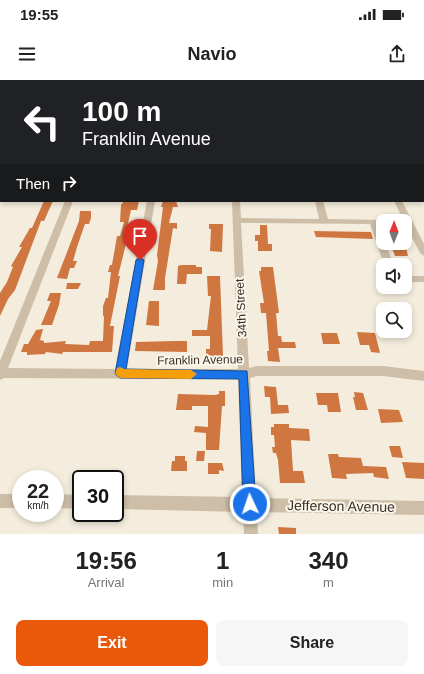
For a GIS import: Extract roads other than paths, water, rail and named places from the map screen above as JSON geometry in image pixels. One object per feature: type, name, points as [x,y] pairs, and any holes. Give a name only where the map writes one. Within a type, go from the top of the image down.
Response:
[{"type":"street","points":[[41,80],[116,80]]},
{"type":"street","points":[[0,373],[69,202]]},
{"type":"street","points":[[120,374],[151,202]]},
{"type":"street","name":"34th Street","points":[[236,202],[251,534]]},
{"type":"street","points":[[319,202],[324,221]]},
{"type":"street","points":[[398,202],[403,214]]},
{"type":"street","points":[[237,220],[373,222],[386,258]]},
{"type":"street","points":[[412,232],[424,252]]},
{"type":"street","points":[[412,279],[424,279]]},
{"type":"street","name":"Franklin Avenue","points":[[0,373],[244,374],[256,371],[383,371],[424,376]]},
{"type":"street","points":[[0,501],[12,501]]},
{"type":"street","name":"Jefferson Avenue","points":[[124,502],[424,508]]}]
